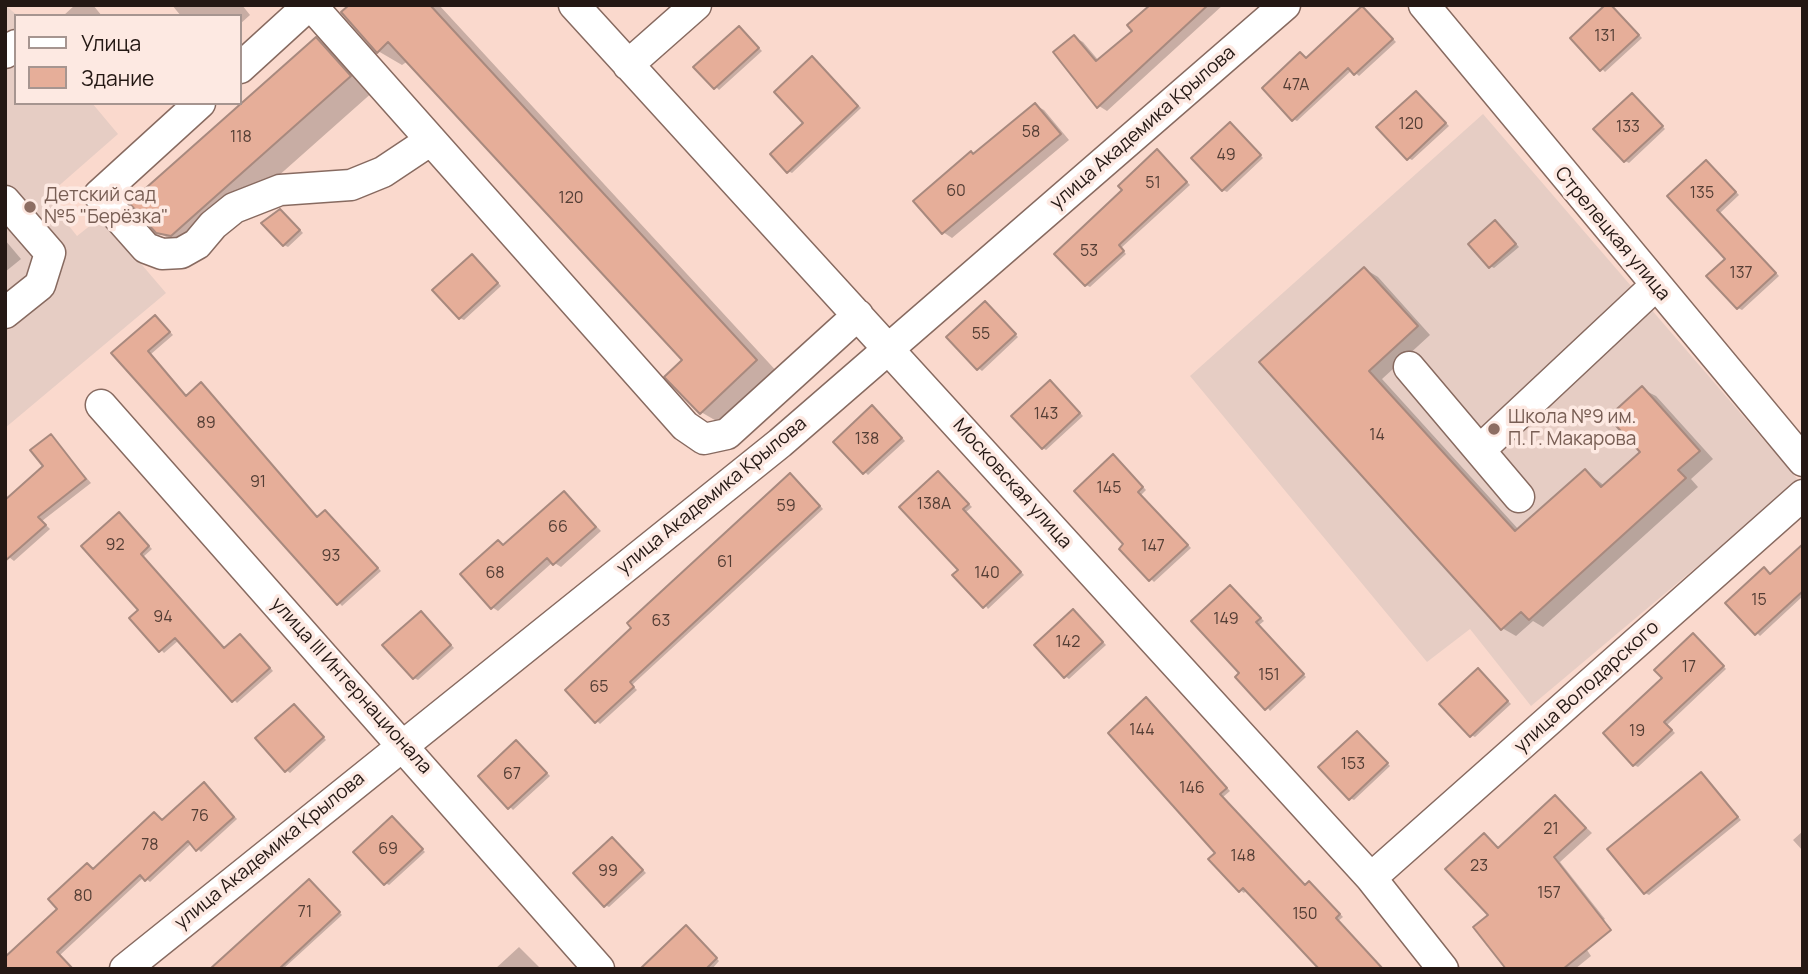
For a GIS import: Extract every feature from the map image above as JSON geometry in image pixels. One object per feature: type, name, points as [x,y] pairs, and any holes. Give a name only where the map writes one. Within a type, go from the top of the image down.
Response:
[{"type":"street","points":[[242,66],[310,5],[685,426],[704,439],[727,434],[858,315]]},
{"type":"street","name":"Московская улица","points":[[574,5],[1371,878],[1443,969]]},
{"type":"street","points":[[628,65],[696,5]]},
{"type":"street","name":"улица Академика Крылова","points":[[125,969],[780,443],[1285,5]]},
{"type":"street","name":"Стрелецкая улица","points":[[1424,5],[1803,461]]},
{"type":"street","points":[[198,105],[99,194],[146,248],[162,254],[181,253],[197,244],[213,225],[234,208],[280,190],[351,185],[383,172],[431,140]]},
{"type":"street","points":[[5,201],[50,253],[40,285],[5,313]]},
{"type":"street","points":[[1480,450],[1655,286]]},
{"type":"street","points":[[1409,367],[1519,497]]},
{"type":"street","name":"улица III Интернационала","points":[[101,405],[599,969]]},
{"type":"street","name":"улица Володарского","points":[[1371,878],[1803,495]]},
{"type":"shaded area","name":"Детский сад №5 \"Берёзка\"","points":[[5,5],[16,14],[14,105],[94,105],[118,134],[46,197],[77,236],[101,217],[166,293],[5,428]]},
{"type":"shaded area","name":"Школа №9 им. П. Г. Макарова","points":[[1483,114],[1799,481],[1531,706],[1470,629],[1427,662],[1190,376]]},
{"type":"building","points":[[349,5],[430,5],[757,360],[700,414],[664,377],[682,360],[388,42],[377,53],[341,12]]},
{"type":"building","points":[[1150,5],[1208,5],[1097,108],[1053,52],[1074,35],[1096,61],[1132,31],[1127,25]]},
{"type":"building","points":[[1605,5],[1611,5],[1639,35],[1600,71],[1570,38]]},
{"type":"building","points":[[1362,6],[1393,39],[1354,75],[1348,68],[1292,121],[1262,88],[1300,52],[1306,58]]},
{"type":"building","points":[[739,26],[759,48],[714,89],[693,67]]},
{"type":"building","points":[[316,37],[351,76],[171,236],[156,233],[129,203]]},
{"type":"building","points":[[812,56],[858,106],[787,173],[770,154],[803,123],[774,92]]},
{"type":"building","points":[[1416,91],[1446,123],[1407,160],[1376,127]]},
{"type":"building","points":[[1632,93],[1663,126],[1624,162],[1593,129]]},
{"type":"building","points":[[1035,103],[1061,134],[942,234],[913,201],[971,151],[973,154]]},
{"type":"building","points":[[1230,122],[1261,155],[1222,191],[1191,158]]},
{"type":"building","points":[[1157,149],[1187,182],[1119,245],[1124,251],[1085,286],[1054,254],[1122,190],[1118,186]]},
{"type":"building","points":[[1706,160],[1736,192],[1717,210],[1776,273],[1737,309],[1706,276],[1725,259],[1667,196]]},
{"type":"building","points":[[280,209],[300,230],[283,246],[261,223]]},
{"type":"building","points":[[1495,220],[1516,244],[1489,268],[1468,244]]},
{"type":"building","points":[[472,254],[498,283],[459,319],[432,290]]},
{"type":"building","points":[[1364,267],[1418,326],[1369,371],[1515,531],[1585,469],[1601,487],[1640,452],[1608,417],[1642,386],[1700,451],[1678,470],[1686,478],[1529,620],[1521,612],[1501,630],[1259,362]]},
{"type":"building","points":[[985,301],[1016,334],[977,370],[946,337]]},
{"type":"building","points":[[155,315],[170,332],[148,351],[186,396],[201,382],[317,517],[325,510],[378,568],[337,605],[111,353]]},
{"type":"building","points":[[1050,380],[1080,413],[1042,449],[1011,416]]},
{"type":"building","points":[[872,405],[902,438],[863,474],[833,442]]},
{"type":"building","points":[[51,434],[86,479],[38,517],[46,525],[5,561],[5,500],[43,466],[30,450]]},
{"type":"building","points":[[1113,454],[1143,487],[1138,492],[1188,545],[1149,581],[1119,549],[1123,544],[1074,491]]},
{"type":"building","points":[[938,471],[969,504],[963,509],[1021,572],[983,608],[952,575],[958,570],[899,507]]},
{"type":"building","points":[[790,473],[820,506],[630,682],[634,687],[595,723],[565,690],[631,628],[627,623]]},
{"type":"building","points":[[564,491],[596,527],[553,565],[547,558],[491,609],[460,574],[498,540],[503,545]]},
{"type":"building","points":[[119,512],[149,546],[141,554],[224,648],[240,634],[270,668],[232,702],[175,638],[159,652],[129,618],[138,610],[81,546]]},
{"type":"building","points":[[1803,544],[1803,591],[1755,635],[1725,603],[1764,567],[1770,574]]},
{"type":"building","points":[[1230,585],[1261,618],[1256,622],[1304,674],[1265,710],[1235,677],[1239,673],[1191,621]]},
{"type":"building","points":[[1073,609],[1103,642],[1064,678],[1034,645]]},
{"type":"building","points":[[421,611],[451,645],[413,679],[382,645]]},
{"type":"building","points":[[1693,633],[1724,666],[1664,722],[1672,730],[1633,766],[1603,733],[1662,678],[1654,670]]},
{"type":"building","points":[[1478,668],[1508,701],[1470,737],[1439,704]]},
{"type":"building","points":[[1146,697],[1227,788],[1220,794],[1305,885],[1309,881],[1340,914],[1336,918],[1383,969],[1319,969],[1243,888],[1239,892],[1208,859],[1215,853],[1108,733]]},
{"type":"building","points":[[294,704],[324,737],[285,772],[255,738]]},
{"type":"building","points":[[1357,731],[1388,763],[1349,800],[1318,767]]},
{"type":"building","points":[[516,740],[547,773],[508,809],[478,776]]},
{"type":"building","points":[[1701,772],[1738,817],[1644,894],[1607,849]]},
{"type":"building","points":[[204,782],[234,817],[196,851],[188,841],[145,881],[140,875],[57,952],[73,969],[5,969],[5,957],[57,909],[48,899],[87,863],[93,869],[154,812],[162,820]]},
{"type":"building","points":[[1555,795],[1586,828],[1554,857],[1611,930],[1563,969],[1506,969],[1473,927],[1488,915],[1445,869],[1484,833],[1498,848]]},
{"type":"building","points":[[392,816],[423,849],[384,885],[353,852]]},
{"type":"building","points":[[612,837],[643,870],[604,907],[573,873]]},
{"type":"building","points":[[309,879],[340,912],[279,969],[210,969]]},
{"type":"building","points":[[686,925],[717,958],[706,969],[640,969]]},
{"type":"place","name":"Детский сад №5 \"Берёзка\"","points":[[30,207]]},
{"type":"place","name":"Школа №9 им. П. Г. Макарова","points":[[1494,429]]}]
